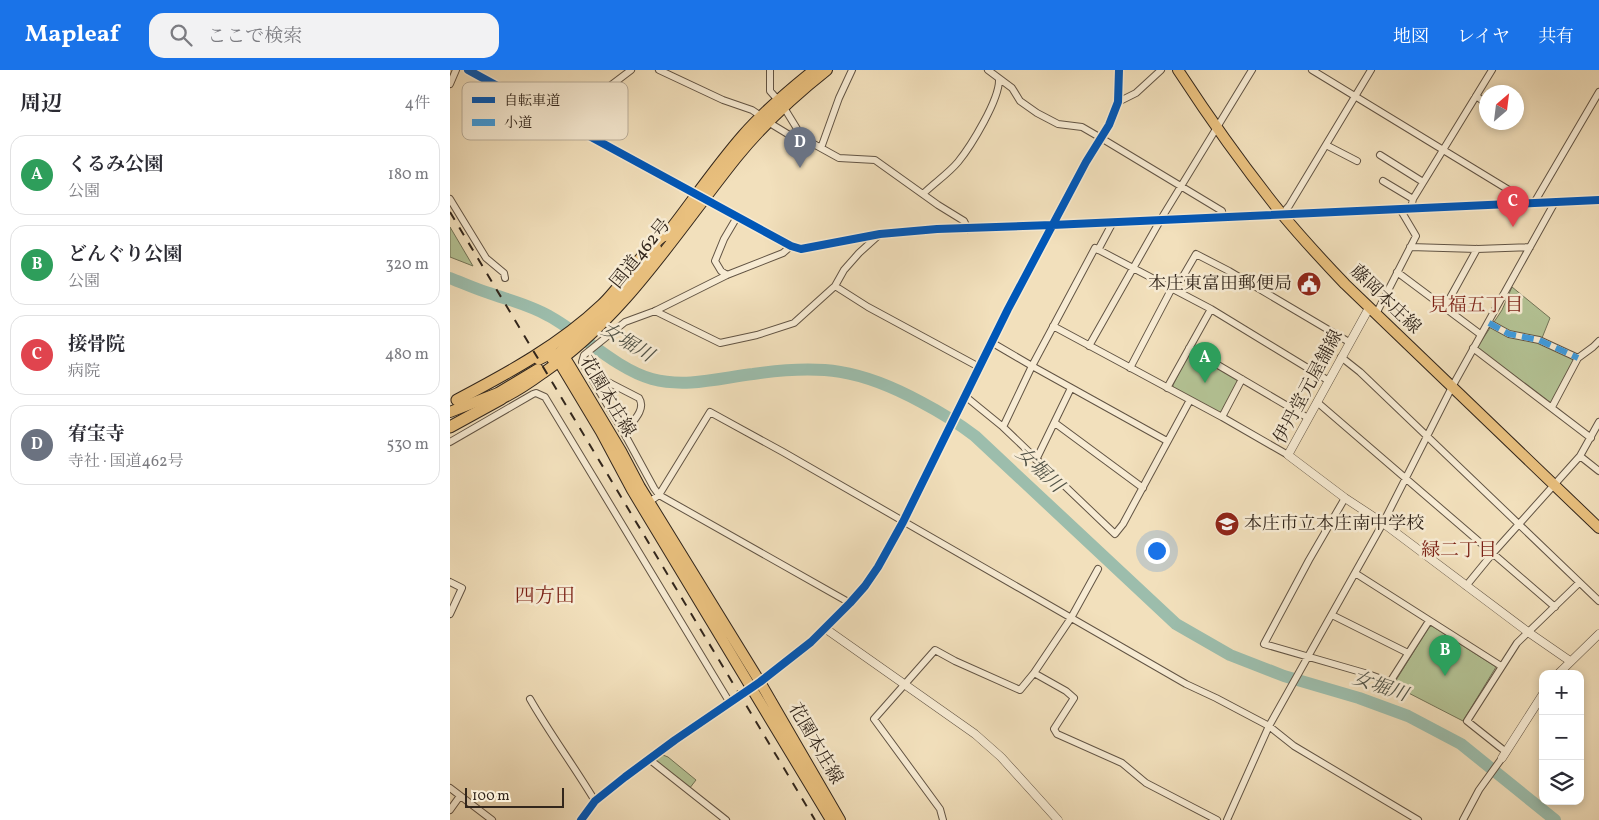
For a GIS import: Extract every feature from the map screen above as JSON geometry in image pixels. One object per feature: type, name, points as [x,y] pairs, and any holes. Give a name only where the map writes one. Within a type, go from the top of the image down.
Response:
[{"type":"highway","points":[[454,401],[508,373],[572,346],[592,324],[617,289],[657,240],[669,232]]},
{"type":"highway","points":[[454,401],[485,390],[544,356],[560,358]]},
{"type":"highway","points":[[450,428],[501,399]]},
{"type":"main road","name":"国道462号","points":[[669,232],[737,158],[765,119],[814,70]]},
{"type":"main road","name":"国道462号","points":[[781,103],[827,70]]},
{"type":"main road","name":"藤岡本庄線","points":[[1178,70],[1217,128],[1282,214],[1338,277],[1599,528]]},
{"type":"main road","name":"国道462号","points":[[450,421],[501,399],[524,386],[560,358],[592,324],[651,271],[700,197]]},
{"type":"main road","name":"国道462号","points":[[450,412],[498,393],[560,358]]},
{"type":"main road","name":"花園本庄線","points":[[560,358],[649,502],[756,685],[831,820]]},
{"type":"main road","name":"花園本庄線","points":[[560,358],[632,490],[840,820]]},
{"type":"street","points":[[450,84],[456,70]]},
{"type":"street","points":[[468,70],[490,82]]},
{"type":"street","points":[[615,82],[631,70]]},
{"type":"street","points":[[659,70],[723,100],[752,110],[791,136],[801,137],[839,158],[875,160],[964,221],[968,228]]},
{"type":"street","points":[[770,70],[770,91],[781,103],[801,137]]},
{"type":"street","points":[[821,148],[839,98],[852,70]]},
{"type":"street","points":[[988,70],[1012,88],[1020,101],[1037,112],[1058,124],[1082,127],[1222,211],[1224,217]]},
{"type":"street","points":[[581,820],[595,801],[649,759],[756,685],[826,629],[850,603],[878,567],[903,522],[991,342],[1052,225],[1086,162],[1109,125],[1118,102],[1119,70]]},
{"type":"street","points":[[1118,102],[1136,93],[1161,70]]},
{"type":"street","points":[[1089,346],[1160,220],[1252,70]]},
{"type":"street","points":[[1312,70],[1522,198],[1524,203]]},
{"type":"street","points":[[1282,214],[1289,206],[1371,70]]},
{"type":"street","points":[[1411,208],[1413,199],[1492,70]]},
{"type":"street","points":[[923,194],[957,162],[968,146],[995,100],[999,79]]},
{"type":"street","points":[[1534,203],[1599,92]]},
{"type":"street","points":[[595,140],[796,248],[806,248],[880,234],[928,230],[1599,200]]},
{"type":"street","points":[[1326,145],[1356,161]]},
{"type":"street","points":[[1380,155],[1423,182]]},
{"type":"street","points":[[1383,181],[1413,199]]},
{"type":"street","points":[[450,199],[486,258],[504,273],[505,278]]},
{"type":"street","points":[[1227,820],[1269,726],[1383,524],[1426,436],[1480,334],[1489,323],[1555,202]]},
{"type":"street","points":[[1373,311],[1416,236],[1400,209]]},
{"type":"street","points":[[727,275],[715,261],[724,239],[737,217]]},
{"type":"street","points":[[1098,250],[1113,222]]},
{"type":"street","points":[[655,311],[720,343],[757,335],[794,323],[835,286],[844,270],[880,234]]},
{"type":"street","points":[[791,246],[783,253],[727,275],[655,311],[632,318],[608,334],[572,346],[582,358],[583,365],[624,433],[654,488],[660,495],[850,603]]},
{"type":"street","points":[[1410,247],[1477,249],[1530,247]]},
{"type":"street","points":[[1003,427],[1032,366],[1095,248],[1211,309],[1329,381]]},
{"type":"street","points":[[1445,306],[1477,249]]},
{"type":"street","points":[[1130,368],[1174,289],[1196,254],[1229,271],[1349,342]]},
{"type":"street","points":[[1397,272],[1480,334]]},
{"type":"street","points":[[835,286],[868,308],[979,367]]},
{"type":"street","points":[[1167,388],[1211,309]]},
{"type":"street","name":"伊丹堂元屋舗線","points":[[1373,311],[1349,342],[1288,456],[1570,661]]},
{"type":"street","points":[[1489,323],[1509,334],[1539,340],[1578,358]]},
{"type":"street","points":[[1053,326],[1222,417],[1288,456]]},
{"type":"street","points":[[1552,407],[1578,358],[1594,347],[1599,341]]},
{"type":"street","points":[[991,342],[1168,441]]},
{"type":"street","points":[[1189,348],[1308,418]]},
{"type":"street","points":[[1473,348],[1590,438]]},
{"type":"street","points":[[1341,357],[1360,372],[1599,601]]},
{"type":"street","points":[[1222,417],[1242,379]]},
{"type":"street","points":[[596,381],[604,380],[639,398],[642,403],[642,409],[624,433]]},
{"type":"street","points":[[1036,460],[1071,388]]},
{"type":"street","points":[[450,442],[533,394],[536,393],[546,397],[730,703]]},
{"type":"street","points":[[965,396],[1003,427],[1115,534],[1121,528],[1190,400]]},
{"type":"street","points":[[1317,402],[1554,607]]},
{"type":"street","points":[[649,502],[660,495],[710,412],[1186,684],[1269,726],[1294,746],[1418,820]]},
{"type":"street","points":[[1466,586],[1492,553],[1580,456],[1599,422]]},
{"type":"street","points":[[1055,423],[1143,488]]},
{"type":"street","points":[[1580,456],[1599,471]]},
{"type":"street","points":[[1345,498],[1264,644],[1390,682],[1429,621]]},
{"type":"street","points":[[943,820],[940,809],[874,718],[935,650],[955,662],[1020,690],[1034,673],[1071,618],[1098,569]]},
{"type":"street","points":[[1355,573],[1501,666]]},
{"type":"street","points":[[450,582],[462,588],[450,614]]},
{"type":"street","points":[[1504,755],[1467,721],[1517,644],[1579,583]]},
{"type":"street","points":[[1332,615],[1408,653]]},
{"type":"street","points":[[826,629],[954,718],[989,746],[1058,820]]},
{"type":"street","points":[[1562,670],[1599,634]]},
{"type":"street","points":[[1034,673],[1066,691],[1074,698],[1054,729],[1057,734],[1122,763],[1146,783],[1217,820]]},
{"type":"street","points":[[530,699],[549,732],[577,771],[595,801]]},
{"type":"street","points":[[1463,820],[1479,790],[1539,700]]},
{"type":"street","points":[[649,759],[726,820]]},
{"type":"street","points":[[450,788],[492,820]]},
{"type":"street","points":[[450,810],[460,796]]},
{"type":"green space","points":[[450,227],[473,266],[450,257]]},
{"type":"green space","points":[[1512,287],[1550,318],[1542,338],[1573,357],[1574,360],[1552,404],[1479,349],[1478,346],[1502,310]]},
{"type":"green space","points":[[1189,353],[1237,379],[1238,382],[1223,412],[1220,413],[1173,388]]},
{"type":"green space","points":[[1432,626],[1496,667],[1463,721],[1393,685],[1429,627]]},
{"type":"green space","points":[[663,755],[696,780],[689,789],[654,761]]},
{"type":"waterway","name":"女堀川","points":[[450,278],[542,312],[625,367],[652,379],[677,383],[778,371],[820,370],[859,376],[899,391],[942,414],[975,436],[1176,624],[1230,655],[1284,676],[1359,698],[1408,716],[1461,744],[1555,820]]},
{"type":"railway","points":[[450,212],[815,820]]},
{"type":"marked path","points":[[1489,323],[1509,334],[1539,340],[1578,358]]},
{"type":"cycle path","points":[[468,70],[490,82]]},
{"type":"cycle path","points":[[581,820],[595,801],[625,777],[760,682],[811,642],[865,586],[903,522],[1008,309],[1086,162],[1109,125],[1118,102],[1119,70]]},
{"type":"cycle path","points":[[596,140],[791,246],[801,249],[880,234],[937,229],[1599,200]]},
{"type":"place","name":"宥宝寺","points":[[800,168]]},
{"type":"place","name":"接骨院","points":[[1513,227]]},
{"type":"place","name":"本庄東富田郵便局","points":[[1309,284]]},
{"type":"place","name":"くるみ公園","points":[[1205,383]]},
{"type":"place","name":"本庄市立本庄南中学校","points":[[1227,524]]},
{"type":"place","name":"どんぐり公園","points":[[1445,676]]},
{"type":"district","name":"見福五丁目","points":[[1476,306]]},
{"type":"district","name":"緑二丁目","points":[[1459,551]]},
{"type":"district","name":"四方田","points":[[545,597]]}]
